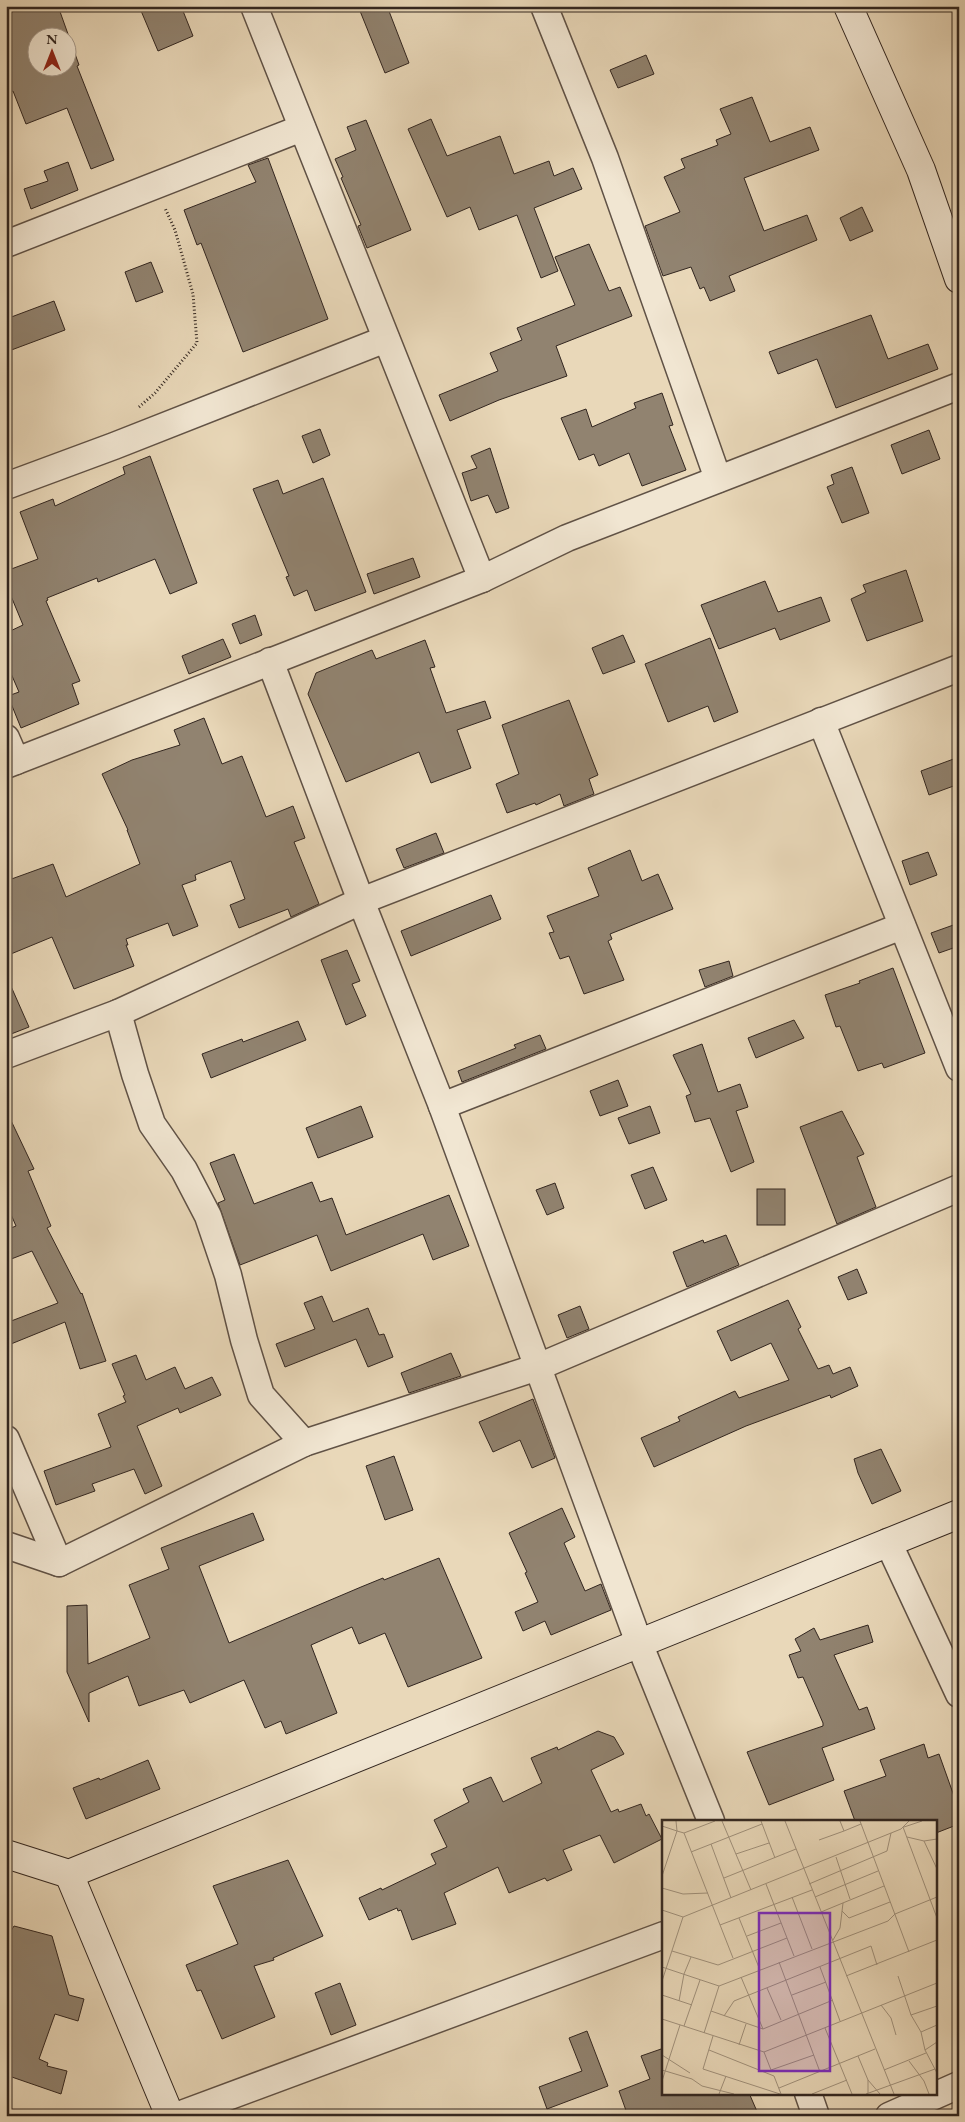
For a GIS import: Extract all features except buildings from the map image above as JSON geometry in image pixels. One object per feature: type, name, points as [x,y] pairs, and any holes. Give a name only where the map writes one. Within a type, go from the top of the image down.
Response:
[{"type":"street","points":[[254,6],[482,578]]},
{"type":"street","points":[[544,6],[605,158],[718,479]]},
{"type":"street","points":[[848,6],[920,170],[959,280]]},
{"type":"street","points":[[6,244],[302,128]]},
{"type":"street","points":[[6,486],[114,446],[386,339]]},
{"type":"street","points":[[10,755],[270,661],[482,578],[566,538],[959,386]]},
{"type":"street","points":[[270,661],[361,901],[442,1106],[639,1643],[711,1820]]},
{"type":"street","points":[[6,1055],[118,1013],[361,901],[959,668]]},
{"type":"street","points":[[821,721],[959,1068]]},
{"type":"street","points":[[442,1106],[902,926]]},
{"type":"street","points":[[118,1013],[135,1074],[152,1124],[184,1170],[208,1216],[228,1275],[244,1340],[261,1396],[304,1443]]},
{"type":"street","points":[[6,1545],[58,1562],[304,1443],[538,1367],[959,1188]]},
{"type":"street","points":[[6,1439],[58,1562]]},
{"type":"street","points":[[6,1854],[70,1874],[959,1514]]},
{"type":"street","points":[[888,1542],[959,1694]]},
{"type":"street","points":[[70,1874],[170,2116]]},
{"type":"street","points":[[176,2116],[662,1936]]},
{"type":"street","points":[[889,2116],[959,2085]]},
{"type":"street","points":[[808,2094],[816,2116]]},
{"type":"path","points":[[137,409],[155,393],[197,344],[193,294],[175,230],[155,186]]}]
